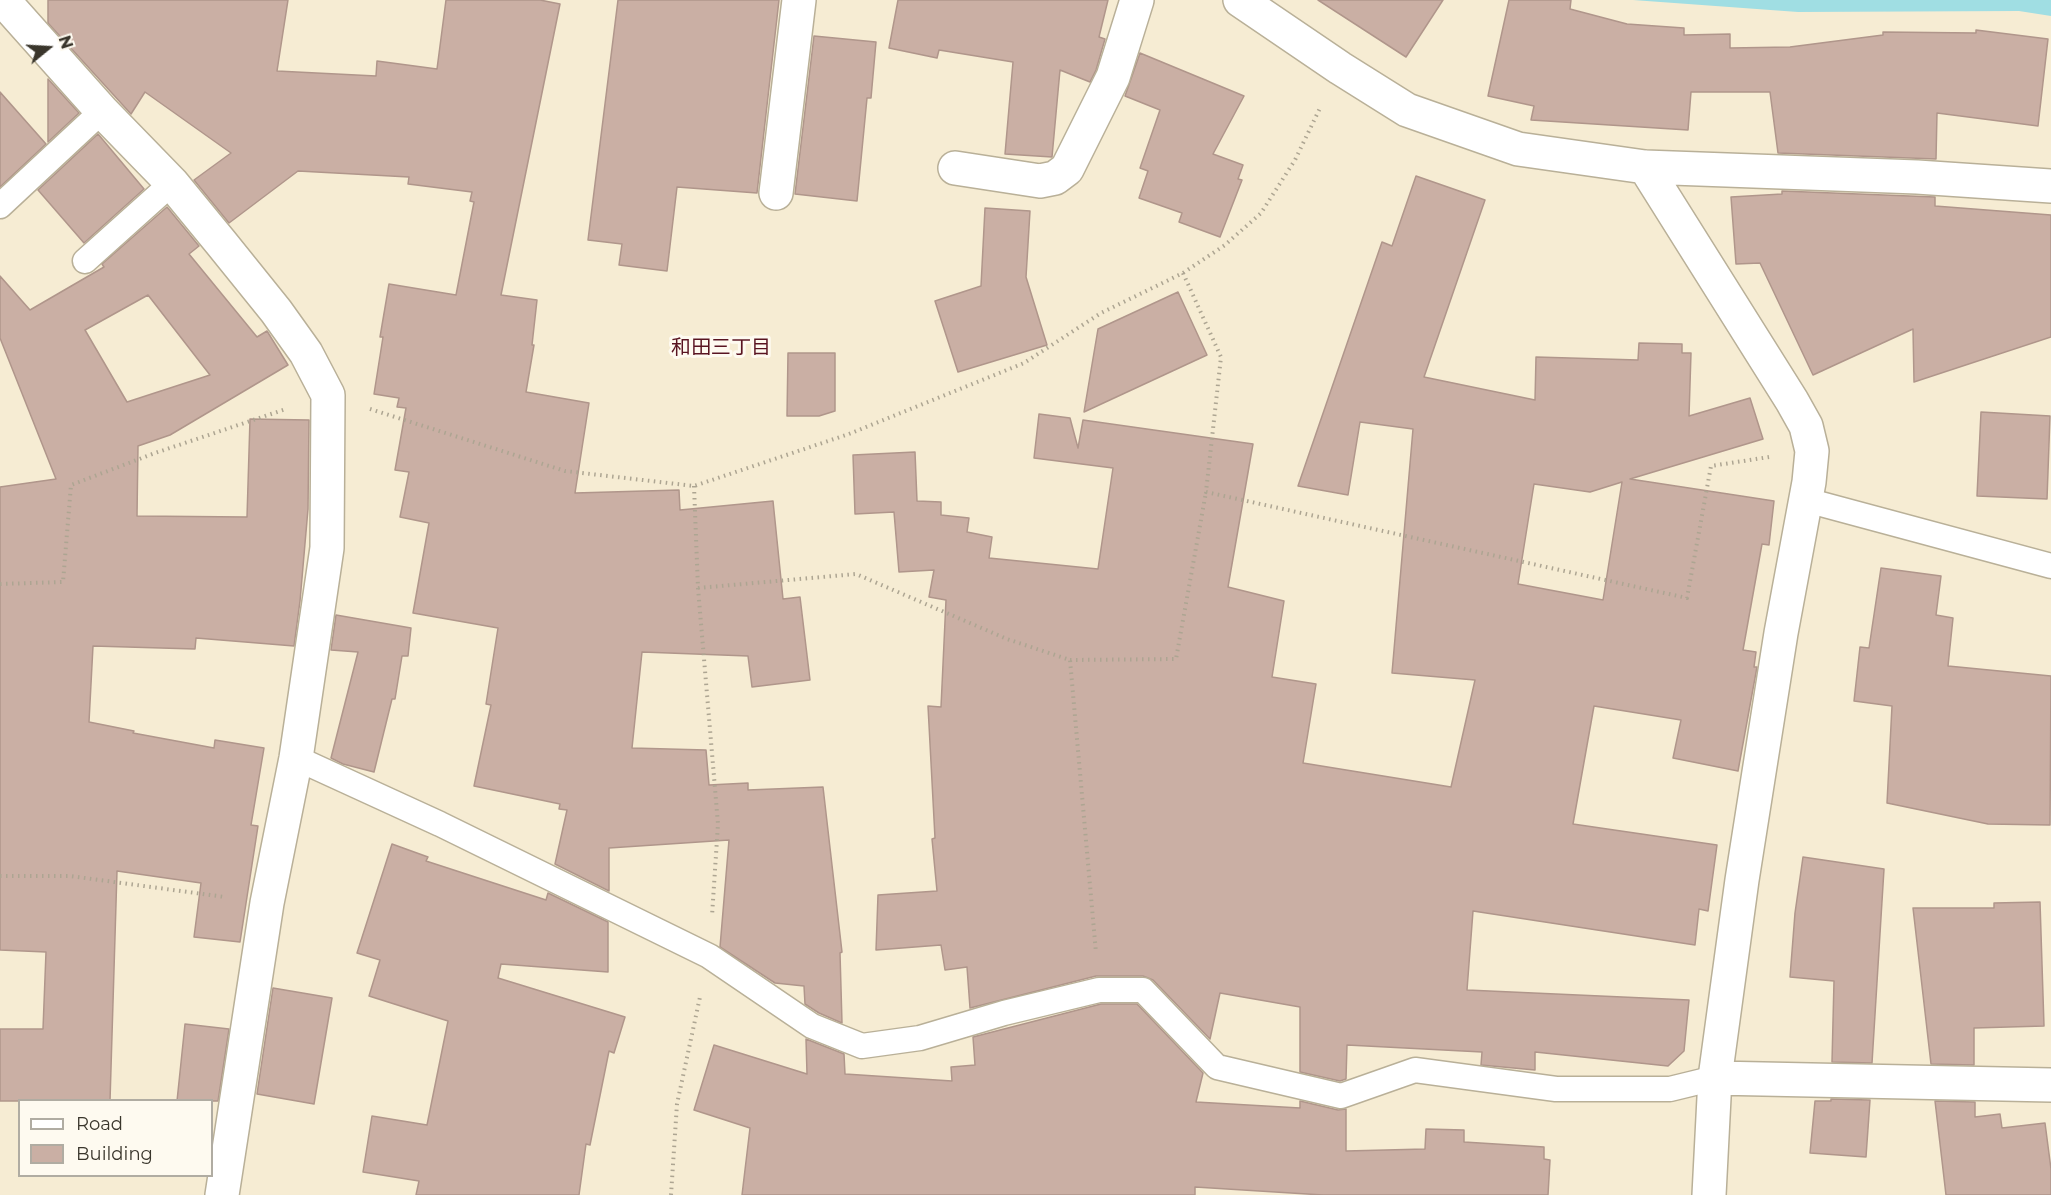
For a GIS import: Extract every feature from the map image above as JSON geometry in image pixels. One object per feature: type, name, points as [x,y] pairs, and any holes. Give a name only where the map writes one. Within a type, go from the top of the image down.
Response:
[{"type":"street","points":[[3,0],[102,111],[172,183],[276,310],[306,353],[328,395],[327,548],[296,758],[267,903],[222,1195]]},
{"type":"street","points":[[776,192],[799,0]]},
{"type":"street","points":[[955,168],[1040,181],[1055,178],[1067,169],[1113,77],[1137,0]]},
{"type":"street","points":[[1240,0],[1407,110],[1518,149],[1645,167],[1917,177],[2051,186]]},
{"type":"street","points":[[1645,167],[1792,401],[1806,426],[1812,451],[1806,501],[1743,868],[1715,1078],[1709,1195]]},
{"type":"street","points":[[1715,1078],[2051,1085]]},
{"type":"lane","points":[[0,206],[102,111]]},
{"type":"lane","points":[[85,261],[172,183]]},
{"type":"lane","points":[[1806,501],[2051,567]]},
{"type":"lane","points":[[296,758],[440,825],[709,956],[812,1026],[862,1046],[920,1038],[1099,990],[1143,990],[1217,1067],[1341,1096],[1415,1070],[1556,1089],[1670,1089],[1715,1078]]},
{"type":"path","points":[[670,1195],[677,1104],[709,956],[718,824],[698,588],[694,486],[849,434],[1024,363],[1101,313],[1183,273],[1225,245],[1261,213],[1295,160],[1340,68]]},
{"type":"path","points":[[698,588],[856,574],[1007,639],[1070,660],[1176,659],[1206,492],[1221,357],[1183,273]]},
{"type":"path","points":[[1206,492],[1687,598],[1711,465],[1812,451]]},
{"type":"path","points":[[1070,660],[1099,990]]},
{"type":"path","points":[[0,876],[70,876],[267,903]]},
{"type":"water","points":[[1633,0],[2051,0],[2051,16],[2019,11],[1798,12]]},
{"type":"building","points":[[48,0],[288,0],[277,71],[376,76],[377,61],[437,69],[446,0],[540,0],[560,4],[501,295],[537,300],[532,345],[534,345],[526,392],[589,403],[575,493],[679,490],[680,510],[773,501],[783,599],[800,597],[810,680],[752,687],[748,656],[642,652],[632,748],[706,750],[709,785],[748,783],[748,790],[823,787],[842,952],[840,953],[842,1023],[805,1004],[804,986],[775,983],[720,947],[729,840],[609,848],[609,891],[555,864],[567,810],[559,809],[560,804],[474,786],[491,705],[486,704],[498,628],[413,613],[429,523],[400,517],[409,472],[395,470],[406,408],[397,407],[399,398],[374,394],[389,284],[456,295],[474,202],[470,201],[472,192],[408,184],[409,177],[298,171],[229,223],[194,180],[231,153],[145,92],[131,114],[48,23]]},
{"type":"building","points":[[618,0],[779,0],[757,193],[677,187],[667,271],[619,265],[622,244],[588,240]]},
{"type":"building","points":[[898,0],[1108,0],[1099,37],[1105,39],[1090,82],[1060,70],[1052,157],[1005,154],[1013,62],[939,50],[937,58],[889,48]]},
{"type":"building","points":[[1318,0],[1443,0],[1406,57]]},
{"type":"building","points":[[1509,0],[1571,0],[1570,9],[1627,24],[1684,28],[1684,35],[1730,34],[1730,48],[1790,47],[1883,35],[1883,32],[1976,33],[1976,30],[2048,39],[2038,126],[1937,113],[1936,159],[1778,153],[1770,92],[1691,92],[1688,130],[1531,120],[1534,106],[1488,96]]},
{"type":"building","points":[[814,36],[876,42],[871,98],[867,98],[857,201],[795,194]]},
{"type":"building","points":[[1140,53],[1244,96],[1213,154],[1243,165],[1238,179],[1242,180],[1220,237],[1179,222],[1182,213],[1139,198],[1148,171],[1140,168],[1160,110],[1125,96]]},
{"type":"building","points":[[48,79],[79,113],[48,142]]},
{"type":"building","points":[[0,92],[46,144],[0,187]]},
{"type":"building","points":[[98,134],[144,189],[84,243],[38,190]]},
{"type":"building","points":[[1416,176],[1485,200],[1424,377],[1535,400],[1536,357],[1638,360],[1639,343],[1682,344],[1682,353],[1691,353],[1689,416],[1750,398],[1763,439],[1630,479],[1774,501],[1769,545],[1762,544],[1743,650],[1756,652],[1754,667],[1757,667],[1738,771],[1673,758],[1681,720],[1594,706],[1573,824],[1717,845],[1708,911],[1699,909],[1695,945],[1473,911],[1467,990],[1689,1000],[1684,1051],[1668,1066],[1535,1052],[1535,1070],[1481,1065],[1482,1052],[1347,1045],[1346,1079],[1340,1081],[1300,1072],[1300,1007],[1220,993],[1210,1039],[1153,980],[1143,976],[1096,976],[970,1008],[967,967],[945,970],[941,945],[876,950],[878,895],[937,891],[932,839],[935,838],[928,706],[941,707],[946,600],[929,597],[934,570],[899,572],[894,512],[855,514],[853,455],[915,452],[917,501],[941,502],[941,515],[969,518],[967,532],[992,537],[989,558],[1098,569],[1113,468],[1034,458],[1039,414],[1070,418],[1078,448],[1083,420],[1253,444],[1228,587],[1284,601],[1272,677],[1316,684],[1303,763],[1451,787],[1475,680],[1392,673],[1413,429],[1360,422],[1348,495],[1298,486],[1382,242],[1392,246]],"holes":[[[1622,482],[1603,600],[1518,584],[1534,484],[1590,492]]]},
{"type":"building","points":[[1782,191],[1935,197],[1935,206],[2051,215],[2051,337],[1914,382],[1913,329],[1813,375],[1760,263],[1736,264],[1731,197],[1782,194]]},
{"type":"building","points":[[167,207],[199,246],[189,254],[257,337],[267,331],[288,365],[170,435],[138,446],[137,516],[247,517],[250,419],[309,420],[308,509],[300,601],[294,646],[196,638],[195,649],[93,646],[89,722],[134,731],[133,733],[214,748],[215,740],[264,748],[251,825],[258,826],[240,942],[194,937],[201,883],[117,871],[110,1099],[0,1101],[0,1029],[43,1029],[46,952],[0,950],[0,487],[56,479],[0,338],[0,276],[30,310],[104,267],[102,264]],"holes":[[[148,295],[210,375],[127,402],[85,330]]]},
{"type":"building","points":[[985,208],[1030,211],[1026,277],[1047,345],[958,372],[935,301],[981,286]]},
{"type":"building","points":[[1178,292],[1207,355],[1084,412],[1098,329]]},
{"type":"building","points":[[788,353],[835,353],[835,411],[819,416],[787,416]]},
{"type":"building","points":[[1981,412],[2050,416],[2047,499],[1977,496]]},
{"type":"building","points":[[1881,568],[1941,576],[1936,615],[1953,618],[1948,666],[2051,676],[2050,825],[1988,824],[1887,803],[1892,706],[1854,701],[1860,647],[1869,648]]},
{"type":"building","points":[[336,615],[411,628],[408,656],[402,656],[395,699],[392,699],[374,772],[343,764],[331,758],[358,652],[331,650]]},
{"type":"building","points":[[392,844],[428,857],[426,861],[546,900],[548,893],[608,922],[608,972],[501,964],[498,978],[625,1017],[614,1053],[609,1051],[590,1145],[586,1144],[579,1195],[416,1195],[419,1181],[363,1172],[372,1116],[427,1125],[448,1021],[369,996],[380,960],[357,953]]},
{"type":"building","points":[[1803,857],[1884,869],[1872,1063],[1832,1062],[1834,981],[1790,977],[1795,913]]},
{"type":"building","points":[[2040,902],[2044,1026],[1974,1028],[1974,1065],[1931,1064],[1913,908],[1994,908],[1994,903]]},
{"type":"building","points":[[273,988],[332,998],[314,1104],[257,1094]]},
{"type":"building","points":[[1101,1004],[1137,1004],[1203,1073],[1196,1102],[1300,1108],[1300,1101],[1338,1110],[1346,1109],[1346,1151],[1425,1149],[1426,1129],[1464,1130],[1464,1142],[1544,1147],[1544,1159],[1550,1160],[1548,1195],[1323,1195],[1195,1187],[1195,1195],[742,1195],[750,1128],[694,1110],[714,1045],[807,1074],[806,1039],[844,1054],[845,1074],[952,1081],[951,1067],[975,1065],[973,1037]]},
{"type":"building","points":[[185,1024],[229,1029],[218,1101],[177,1099]]},
{"type":"building","points":[[1831,1099],[1870,1100],[1866,1157],[1810,1153],[1815,1101],[1831,1101]]},
{"type":"building","points":[[1935,1101],[1975,1102],[1975,1117],[2000,1114],[2002,1128],[2045,1123],[2051,1169],[2051,1195],[1946,1195]]},
{"type":"district","name":"和田三丁目","points":[[721,348]]}]
